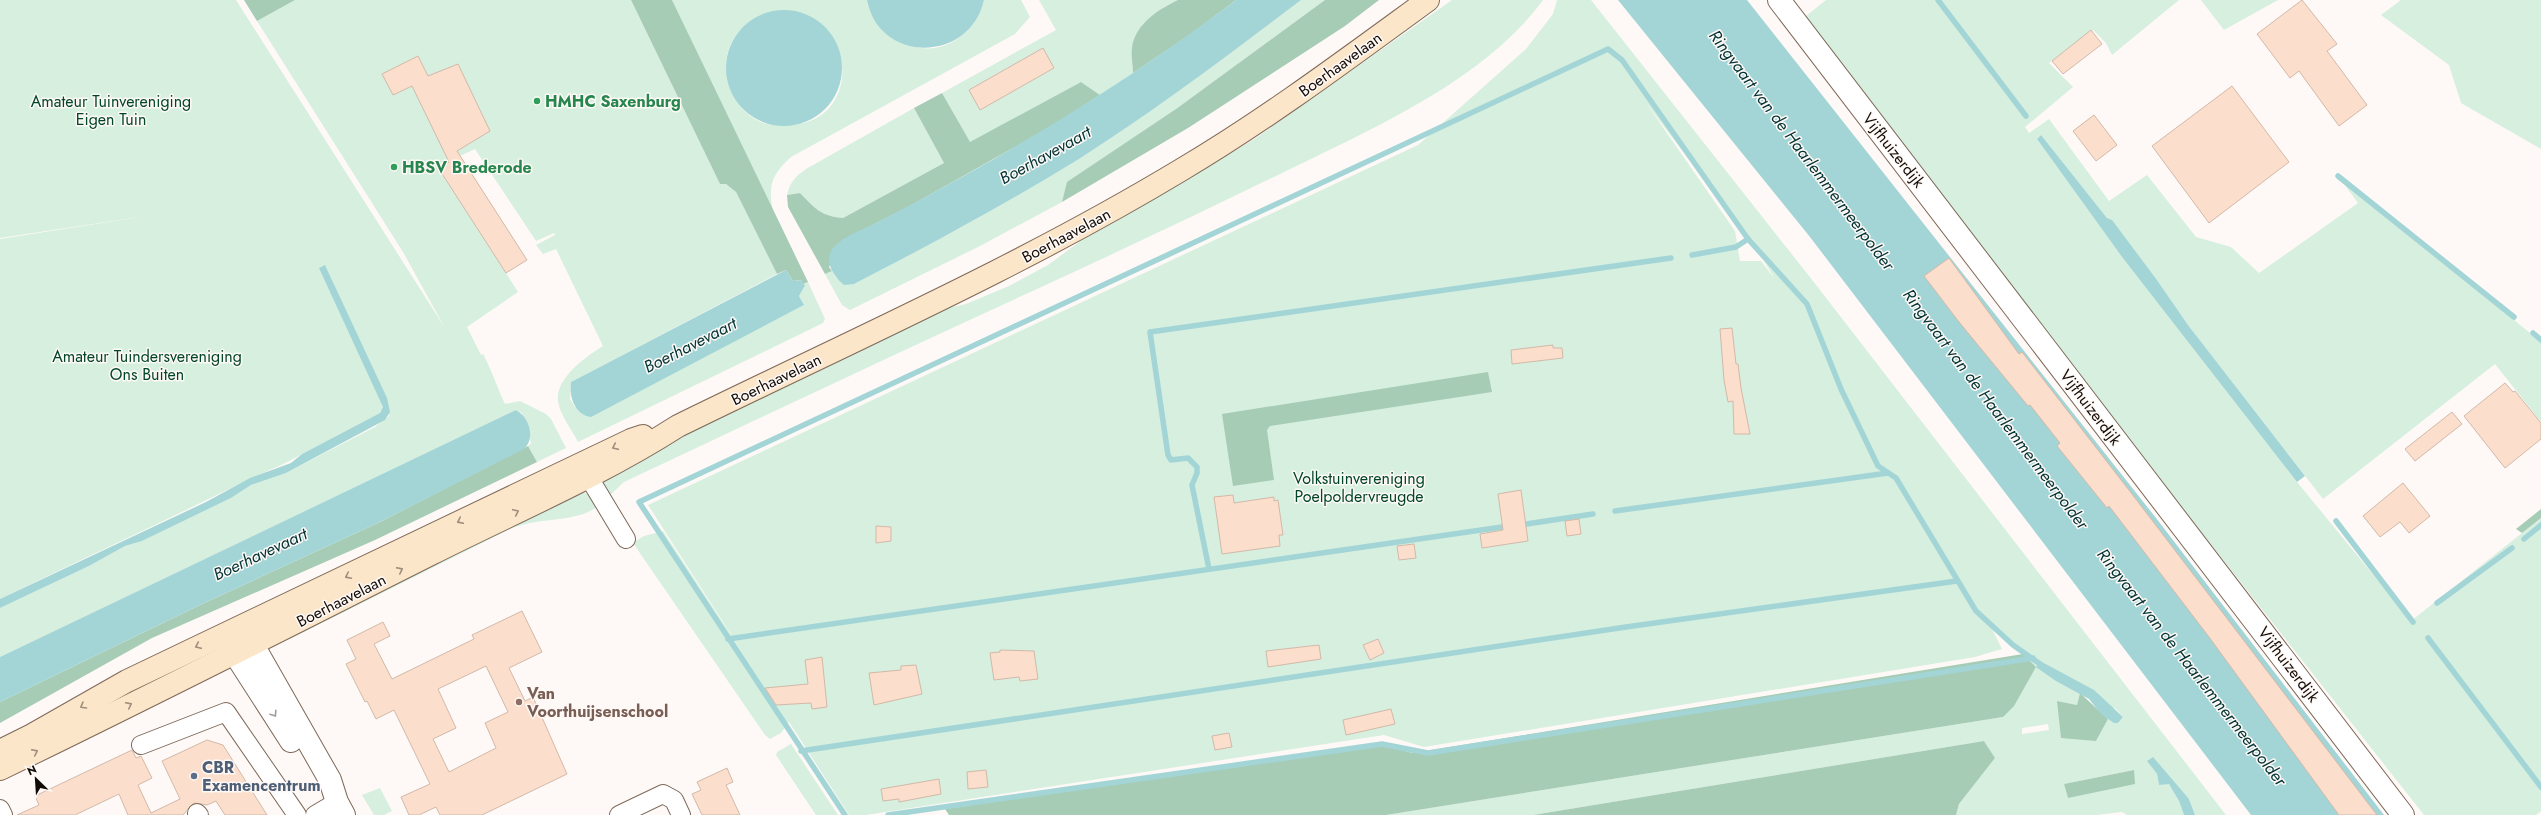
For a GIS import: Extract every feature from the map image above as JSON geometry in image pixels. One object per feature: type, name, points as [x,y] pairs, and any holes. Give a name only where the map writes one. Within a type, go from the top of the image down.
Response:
[{"type":"main road","name":"Boerhaavelaan","points":[[0,751],[32,735],[127,681],[233,629],[585,471],[634,455],[678,426],[1004,267],[1108,213],[1182,170],[1274,111],[1428,0]]},
{"type":"main road","name":"Boerhaavelaan","points":[[0,769],[244,650],[487,526],[585,471]]},
{"type":"street","name":"Vijfhuizerdijk","points":[[1779,0],[2403,815]]},
{"type":"street","points":[[585,471],[626,539]]},
{"type":"street","points":[[233,629],[244,650],[330,780],[341,809],[315,815]]},
{"type":"street","points":[[141,745],[226,712],[297,815]]},
{"type":"street","points":[[618,815],[663,794],[674,800],[682,815]]},
{"type":"street","points":[[0,809],[3,815]]},
{"type":"green space","points":[[0,0],[236,0],[445,328],[403,252],[257,21],[295,0],[631,0],[720,184],[726,184],[736,192],[777,274],[571,382],[570,399],[575,407],[705,356],[804,305],[799,296],[805,287],[803,284],[808,282],[825,319],[823,323],[578,442],[561,412],[558,401],[558,392],[567,376],[573,369],[603,346],[556,249],[543,254],[536,245],[555,235],[554,233],[536,241],[475,149],[460,156],[527,260],[506,273],[518,292],[467,327],[481,355],[483,354],[486,360],[505,404],[520,401],[546,414],[551,419],[566,448],[537,462],[528,446],[531,443],[522,413],[516,410],[0,657],[0,608],[89,566],[125,546],[142,541],[231,498],[251,485],[286,473],[375,427],[389,416],[349,318],[325,265],[380,398],[383,407],[380,413],[285,463],[0,599],[0,239],[153,215],[0,238]]},
{"type":"green space","points":[[244,0],[295,0],[257,21]]},
{"type":"green space","points":[[631,0],[672,0],[808,282],[803,284],[801,280],[793,281],[786,270],[777,274],[736,192],[726,184],[720,184]]},
{"type":"green space","points":[[672,0],[867,0],[871,14],[883,29],[895,37],[916,47],[932,48],[953,42],[962,36],[976,20],[984,0],[1021,0],[1030,17],[1015,34],[791,157],[784,163],[775,175],[771,188],[773,212]],"holes":[[[782,10],[806,15],[824,27],[836,43],[842,62],[842,81],[835,99],[823,114],[804,123],[772,125],[758,121],[746,113],[737,102],[728,80],[726,65],[728,52],[733,40],[742,29],[753,20],[766,14]]]},
{"type":"green space","points":[[1039,0],[1178,0],[1164,7],[1132,48],[1133,73],[1100,95],[1081,82],[970,143],[942,93],[1056,30]]},
{"type":"green space","points":[[1178,0],[1236,0],[1188,36],[1133,73],[1132,48],[1134,39],[1138,32],[1149,18]]},
{"type":"green space","points":[[1301,0],[1325,0],[1176,109],[1068,182],[1062,202],[980,246],[850,310],[842,305],[825,274],[832,271],[836,278],[854,284],[1024,192],[1079,159],[1164,102]]},
{"type":"green space","points":[[1325,0],[1379,0],[1345,26],[1188,128],[1062,202],[1067,182],[1176,109]]},
{"type":"green space","points":[[1452,0],[1543,0],[1518,29],[1490,55],[1458,79],[1389,120],[1318,156],[1161,231],[624,482],[607,498],[600,487],[605,474],[710,421],[948,308],[966,304],[1009,286],[1048,265],[1082,240],[1253,140]]},
{"type":"green space","name":"Volkstuinvereniging Poelpoldervreugde","points":[[1557,0],[1591,0],[1813,281],[2226,815],[2195,815],[2189,799],[2147,761],[2157,774],[2159,785],[2169,783],[2179,801],[2184,815],[2127,815],[2122,812],[2096,815],[1956,815],[1959,804],[1995,758],[1984,741],[1533,815],[1386,815],[2003,717],[2036,667],[1990,625],[2002,649],[1975,657],[1424,747],[1384,735],[866,815],[849,815],[789,722],[781,733],[770,739],[765,735],[635,546],[634,542],[644,536],[663,531],[750,664],[648,505],[1418,145],[1526,49],[1553,14]],"holes":[[[1646,103],[1756,248],[1775,279],[1761,261],[1740,261],[1735,231]],[[2056,681],[2116,709],[2123,717],[2118,723],[2114,723],[2108,719],[2096,741],[2057,701],[2077,705],[2080,693]],[[2048,724],[2049,730],[2022,734],[2022,728]],[[2134,770],[2068,798],[2064,784]]]},
{"type":"green space","points":[[1826,0],[2179,0],[2112,55],[2106,43],[2093,30],[2049,63],[2073,87],[2025,127],[2029,133],[2049,119],[2109,201],[2147,175],[2196,237],[2231,247],[2259,273],[2358,203],[2338,176],[2541,342],[2541,422],[2495,364],[2323,499],[2188,325],[2157,280],[2112,221],[2107,218],[2041,135],[2037,139],[2122,257],[2297,482],[2411,621],[2541,518],[2541,811],[2536,815],[2424,815],[1931,189],[1801,20]]},
{"type":"green space","points":[[2201,0],[2278,0],[2224,30]]},
{"type":"green space","points":[[2401,0],[2541,0],[2541,149],[2461,103],[2449,65],[2381,15]]},
{"type":"green space","points":[[1081,82],[1100,95],[1054,125],[908,207],[843,240],[829,267],[832,271],[825,274],[788,207],[787,195],[800,193],[814,207],[823,213],[843,218],[944,163],[914,108],[942,93],[970,142]]},
{"type":"green space","points":[[914,108],[944,163],[843,218],[823,213],[814,207],[800,193],[787,195],[794,180],[806,169]]},
{"type":"green space","points":[[1488,372],[1492,392],[1270,426],[1267,430],[1274,480],[1233,486],[1222,414]]},
{"type":"green space","points":[[528,446],[537,462],[375,540],[152,638],[0,723],[0,702],[200,605],[380,522]]},
{"type":"green space","points":[[574,489],[590,495],[597,507],[588,512],[567,518],[534,522],[512,528],[290,639],[287,634]]},
{"type":"green space","points":[[2541,509],[2541,518],[2522,533],[2516,529]]},
{"type":"green space","points":[[2023,654],[2036,667],[2014,706],[2003,717],[1386,815],[949,815],[945,809],[1378,744],[1413,753]]},
{"type":"green space","points":[[2080,693],[2108,719],[2096,741],[2061,738],[2057,701],[2077,705]]},
{"type":"green space","points":[[1984,741],[1995,758],[1959,804],[1956,815],[1533,815]]},
{"type":"green space","points":[[791,744],[838,815],[816,815],[776,755],[777,752]]},
{"type":"green space","points":[[2134,770],[2135,784],[2068,798],[2064,784]]},
{"type":"green space","points":[[380,788],[392,811],[384,815],[374,815],[362,795]]},
{"type":"water","points":[[867,0],[984,0],[975,21],[962,36],[944,45],[925,48],[906,45],[888,36],[875,21]]},
{"type":"water","name":"Boerhavevaart","points":[[1236,0],[1301,0],[1164,102],[1079,159],[1024,192],[854,284],[844,285],[833,273],[829,263],[829,257],[834,247],[844,239],[936,191],[1038,133],[1106,91],[1172,47]]},
{"type":"water","name":"Ringvaart van de Haarlemmermeerpolder","points":[[1618,0],[1747,0],[2156,518],[2384,815],[2251,815],[1810,237]]},
{"type":"water","points":[[784,10],[806,14],[825,27],[838,46],[842,68],[838,90],[825,109],[806,122],[784,126],[762,122],[743,109],[730,90],[726,68],[730,46],[743,27],[762,14]]},
{"type":"water","points":[[2041,135],[2107,218],[2112,220],[2157,280],[2188,325],[2305,476],[2297,482],[2122,257],[2037,139]]},
{"type":"water","points":[[325,265],[387,398],[390,412],[385,420],[286,473],[251,485],[231,498],[142,541],[125,546],[89,566],[0,608],[0,599],[206,502],[250,478],[291,463],[302,454],[380,413],[383,407],[319,268]]},
{"type":"water","name":"Boerhavevaart","points":[[786,270],[793,281],[801,280],[805,286],[799,296],[804,305],[591,417],[580,412],[574,404],[571,393],[571,382]]},
{"type":"water","name":"Boerhavevaart","points":[[516,410],[521,413],[529,428],[530,439],[524,449],[380,522],[200,605],[0,702],[0,657]]},
{"type":"water","points":[[2040,661],[2094,690],[2123,717],[2118,723],[2114,723],[2102,715],[2089,699],[2056,681],[2036,667]]},
{"type":"water","points":[[2153,757],[2189,799],[2195,815],[2184,815],[2179,801],[2169,784],[2159,785],[2157,774],[2147,761]]},
{"type":"building","points":[[2302,0],[2337,44],[2327,51],[2367,105],[2339,126],[2299,71],[2290,78],[2257,34]]},
{"type":"building","points":[[2091,30],[2102,44],[2063,74],[2052,61]]},
{"type":"building","points":[[1043,48],[1054,68],[980,110],[969,90]]},
{"type":"building","points":[[418,56],[428,76],[458,64],[490,131],[457,151],[527,260],[506,273],[439,169],[449,162],[412,86],[393,95],[382,74]]},
{"type":"building","points":[[2232,86],[2289,162],[2209,223],[2152,146]]},
{"type":"building","points":[[2094,115],[2117,145],[2096,161],[2073,131]]},
{"type":"building","points":[[1949,258],[2019,354],[2022,352],[2377,815],[2339,815],[2209,637],[2109,506],[2107,508],[2057,446],[2060,443],[2030,405],[2028,406],[1959,322],[1924,276]]},
{"type":"building","points":[[1732,328],[1736,364],[1738,364],[1750,434],[1734,434],[1733,401],[1728,402],[1724,380],[1720,329]]},
{"type":"building","points":[[1553,345],[1553,348],[1562,348],[1563,358],[1512,364],[1511,350]]},
{"type":"building","points":[[2505,383],[2513,392],[2515,391],[2541,423],[2541,439],[2505,468],[2464,416]]},
{"type":"building","points":[[2452,412],[2462,424],[2415,461],[2405,449]]},
{"type":"building","points":[[2403,483],[2430,516],[2409,533],[2400,522],[2380,537],[2363,516]]},
{"type":"building","points":[[1521,490],[1528,541],[1482,548],[1480,534],[1503,530],[1498,494]]},
{"type":"building","points":[[1233,495],[1234,503],[1274,497],[1274,501],[1278,500],[1283,535],[1279,535],[1280,546],[1222,554],[1214,497]]},
{"type":"building","points":[[1579,519],[1581,534],[1567,536],[1565,521]]},
{"type":"building","points":[[876,526],[891,527],[891,541],[876,543]]},
{"type":"building","points":[[1414,544],[1416,558],[1399,560],[1397,546]]},
{"type":"building","points":[[522,611],[542,652],[509,668],[525,701],[533,697],[567,774],[482,815],[440,815],[436,807],[419,815],[409,815],[401,797],[430,784],[394,710],[376,719],[367,701],[365,702],[346,664],[356,659],[347,640],[383,622],[390,636],[374,644],[392,679],[474,639],[472,635]],"holes":[[[486,666],[508,712],[485,723],[496,748],[449,772],[433,739],[456,728],[438,689]]]},
{"type":"building","points":[[1378,639],[1384,653],[1370,660],[1363,645]]},
{"type":"building","points":[[1319,645],[1321,659],[1268,667],[1266,651]]},
{"type":"building","points":[[1000,650],[1034,651],[1038,679],[1020,681],[1019,677],[994,680],[990,653],[1000,652]]},
{"type":"building","points":[[822,657],[827,707],[812,709],[811,703],[776,705],[765,688],[808,684],[805,660]]},
{"type":"building","points":[[916,665],[922,694],[874,705],[869,673],[901,670],[901,666]]},
{"type":"building","points":[[1391,709],[1395,724],[1346,735],[1343,720]]},
{"type":"building","points":[[1229,733],[1232,747],[1215,750],[1212,736]]},
{"type":"building","points":[[207,740],[223,745],[267,815],[225,815],[216,801],[207,805],[194,803],[183,815],[128,815],[119,794],[75,815],[17,815],[39,805],[35,796],[132,750],[136,758],[141,756],[152,778],[138,785],[151,813],[180,799],[162,761]]},
{"type":"building","points":[[727,768],[733,782],[726,785],[740,815],[702,815],[692,794],[701,790],[697,782]]},
{"type":"building","points":[[986,770],[988,787],[968,789],[967,772]]},
{"type":"building","points":[[939,779],[941,794],[899,802],[899,799],[883,801],[881,789]]},
{"type":"waterway","points":[[1938,0],[2026,116]]},
{"type":"waterway","points":[[845,815],[639,502],[1608,49],[1622,60],[1748,239],[1807,304],[1841,389],[1878,466],[1896,478],[1976,611],[2013,645],[2040,664]]},
{"type":"waterway","points":[[2338,176],[2514,317]]},
{"type":"waterway","points":[[1692,255],[1736,247],[1748,239]]},
{"type":"waterway","points":[[1209,569],[1192,485],[1197,473],[1197,467],[1188,458],[1171,460],[1168,455],[1150,332],[1671,258]]},
{"type":"waterway","points":[[2533,333],[2541,340]]},
{"type":"waterway","points":[[1615,511],[1888,473]]},
{"type":"waterway","points":[[1520,525],[1593,514]]},
{"type":"waterway","points":[[2336,521],[2413,622]]},
{"type":"waterway","points":[[2524,539],[2541,525]]},
{"type":"waterway","points":[[728,639],[1509,526]]},
{"type":"waterway","points":[[2437,603],[2512,548]]},
{"type":"waterway","points":[[801,751],[1626,627],[1957,581]]},
{"type":"waterway","points":[[2428,638],[2541,787]]},
{"type":"waterway","points":[[888,815],[1382,744],[1428,753],[2033,658]]},
{"type":"place","name":"HMHC Saxenburg","points":[[537,101]]},
{"type":"place","name":"HBSV Brederode","points":[[394,167]]},
{"type":"place","name":"Van Voorthuijsenschool","points":[[519,702]]},
{"type":"place","name":"CBR Examencentrum","points":[[194,776]]},
{"type":"park label","name":"Amateur Tuinvereniging Eigen Tuin","points":[[111,110]]},
{"type":"park label","name":"Amateur Tuindersvereniging Ons Buiten","points":[[147,365]]}]
